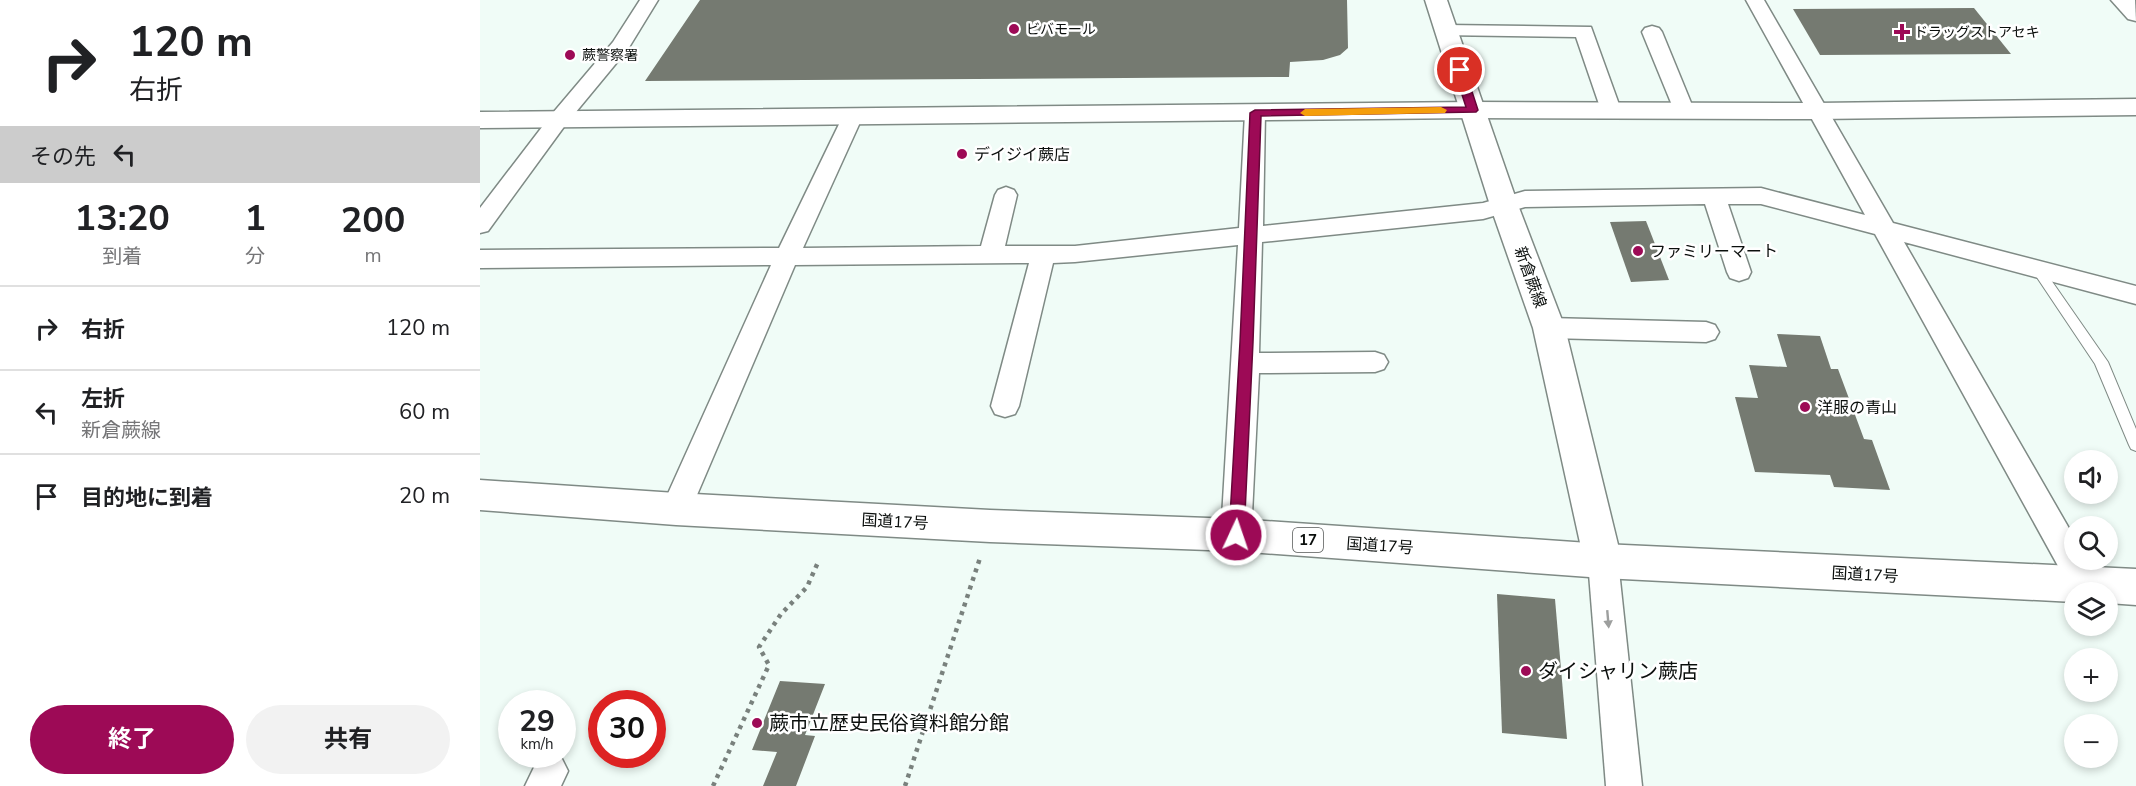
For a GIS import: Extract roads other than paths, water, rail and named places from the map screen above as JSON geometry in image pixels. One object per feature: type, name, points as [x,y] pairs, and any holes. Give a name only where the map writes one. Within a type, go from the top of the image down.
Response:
[{"type":"main road","name":"新倉蕨線","points":[[1436,0],[1504,204],[1549,328],[1603,561]]},
{"type":"main road","points":[[2121,0],[2136,14]]},
{"type":"main road","points":[[480,120],[1473,110],[1816,111],[2136,106]]},
{"type":"main road","name":"国道17号","points":[[480,495],[676,509],[990,526],[1236,535],[1603,561],[2064,584]]},
{"type":"main road","name":"国道17号","points":[[2118,586],[2136,587]]},
{"type":"street","points":[[480,225],[558,119],[621,45],[649,0]]},
{"type":"street","points":[[1755,0],[2083,582]]},
{"type":"street","points":[[1446,31],[1584,31],[1611,110]]},
{"type":"street","points":[[1652,32],[1684,110]]},
{"type":"street","points":[[1236,535],[1246,363],[1255,113]]},
{"type":"street","points":[[676,509],[852,118]]},
{"type":"street","points":[[992,255],[1006,195]]},
{"type":"street","points":[[480,259],[1075,254],[1483,211],[1526,199],[1761,196],[2136,295]]},
{"type":"street","points":[[1714,197],[1739,272]]},
{"type":"street","points":[[1005,406],[1043,254]]},
{"type":"street","points":[[1549,328],[1706,332]]},
{"type":"street","points":[[1246,363],[1375,362]]},
{"type":"street","points":[[1603,561],[1624,786]]},
{"type":"lane","points":[[2038,270],[2101,362],[2136,444]]},
{"type":"place","name":"ビバモール","points":[[1014,29]]},
{"type":"place","name":"ドラッグストアセキ","points":[[1902,32]]},
{"type":"place","name":"蕨警察署","points":[[570,55]]},
{"type":"place","name":"デイジイ蕨店","points":[[962,154]]},
{"type":"place","name":"ファミリーマート","points":[[1638,251]]},
{"type":"place","name":"洋服の青山","points":[[1805,407]]},
{"type":"place","name":"ダイシャリン蕨店","points":[[1526,671]]},
{"type":"place","name":"蕨市立歴史民俗資料館分館","points":[[757,723]]}]
